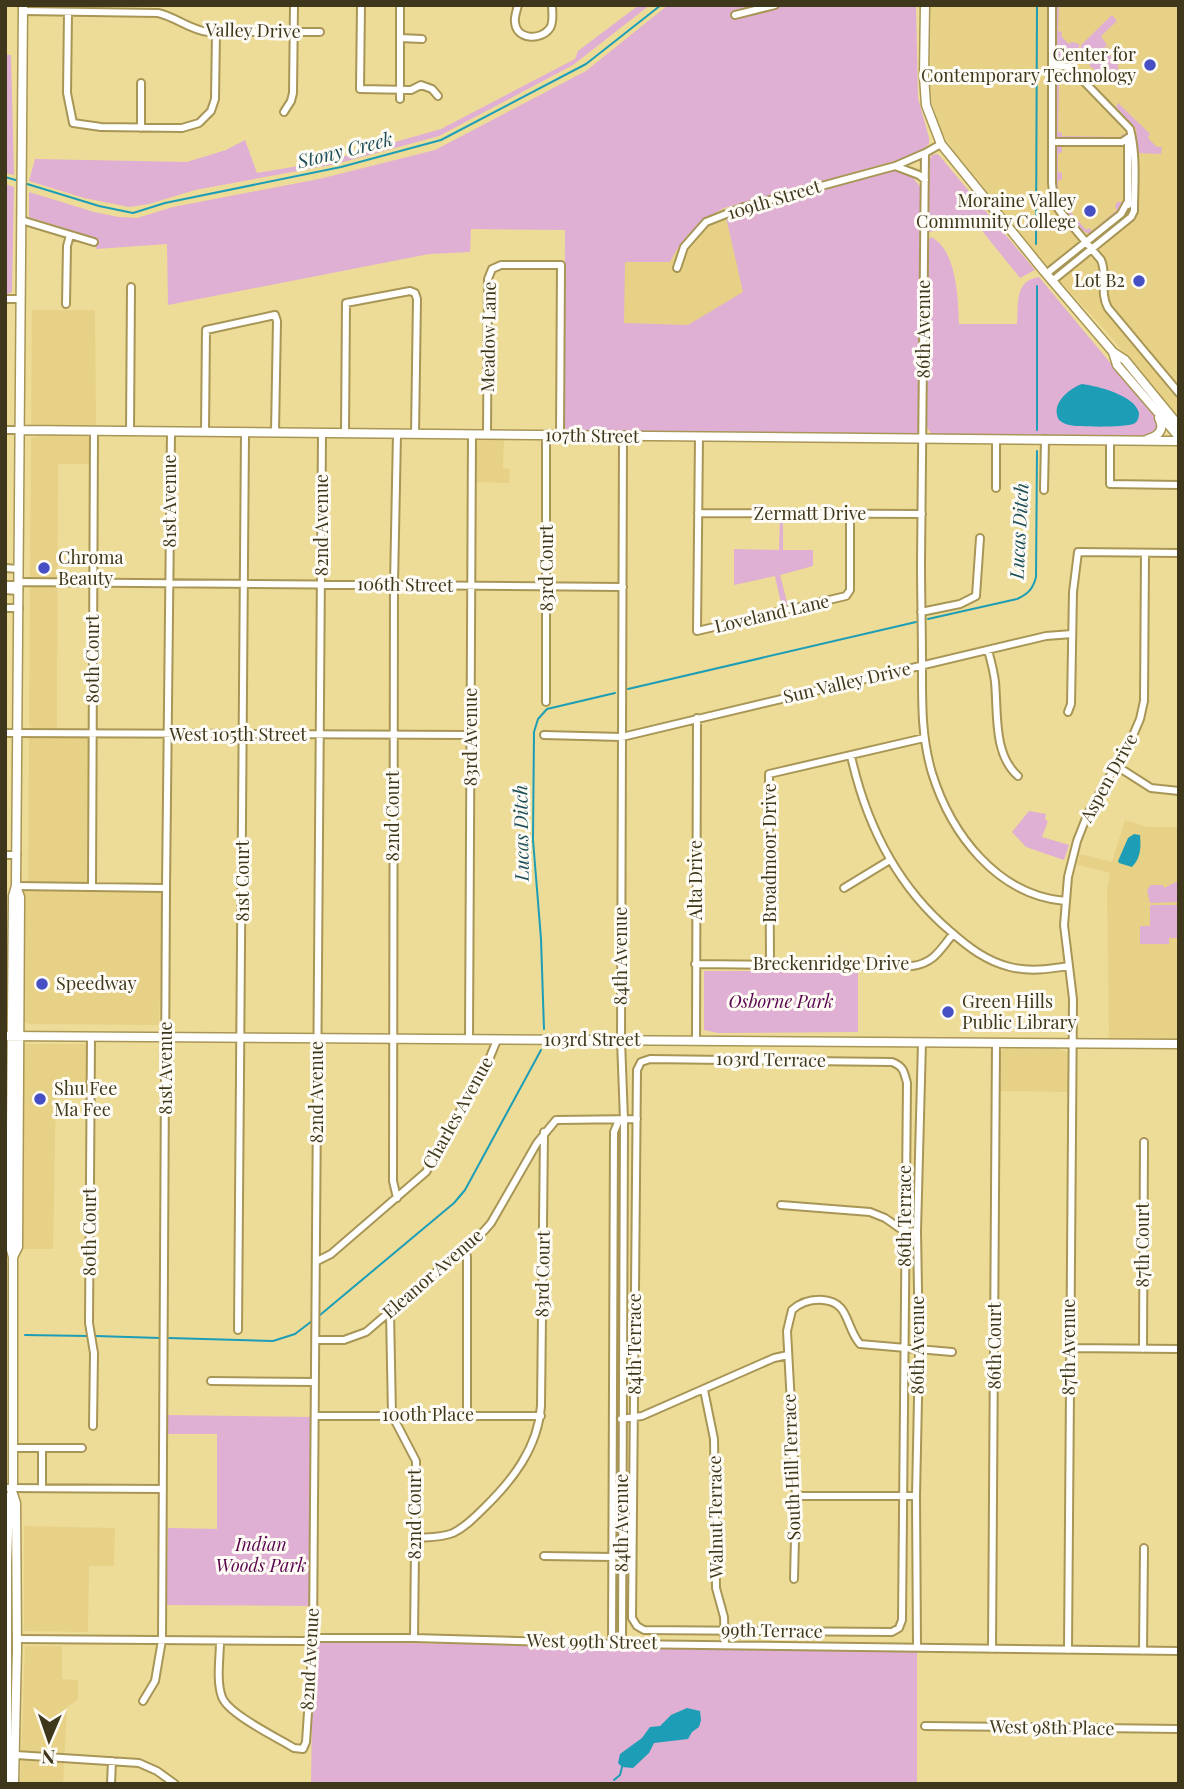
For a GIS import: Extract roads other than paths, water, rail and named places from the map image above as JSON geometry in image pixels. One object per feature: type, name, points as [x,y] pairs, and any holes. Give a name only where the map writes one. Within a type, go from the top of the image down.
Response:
[{"type":"street","points":[[284,112],[292,101],[293,93],[293,5]]},
{"type":"street","points":[[360,5],[360,89],[411,90],[421,85],[432,89],[438,96]]},
{"type":"street","points":[[400,5],[400,99]]},
{"type":"street","points":[[518,5],[514,24],[518,32],[534,37],[549,29],[552,23],[552,5]]},
{"type":"street","points":[[735,15],[775,5]]},
{"type":"street","points":[[925,5],[926,105],[941,144],[1046,274],[1113,352],[1125,360],[1179,426]]},
{"type":"street","points":[[1052,5],[1054,201],[1103,266],[1102,295],[1106,305],[1179,393]]},
{"type":"street","points":[[7,1784],[9,1716],[6,1563],[13,1448],[9,1413],[12,1036],[20,897],[16,886],[23,8]]},
{"type":"street","name":"Valley Drive","points":[[23,8],[68,12],[158,13],[171,16],[194,29],[216,32],[320,32]]},
{"type":"street","points":[[68,12],[67,93],[73,123],[102,127],[187,128],[199,123],[207,116],[215,99],[216,32]]},
{"type":"street","points":[[400,38],[422,39]]},
{"type":"street","points":[[1052,65],[1070,67],[1130,130],[1127,202],[1129,214],[1123,223]]},
{"type":"street","points":[[141,83],[141,128]]},
{"type":"street","points":[[1052,142],[1122,142],[1129,136]]},
{"type":"street","points":[[1052,281],[1131,217],[1134,211],[1133,140],[1129,136]]},
{"type":"street","points":[[925,153],[941,144]]},
{"type":"street","name":"109th Street","points":[[677,268],[684,247],[706,222],[744,207],[895,166],[925,153]]},
{"type":"street","name":"86th Avenue","points":[[925,153],[921,612],[924,738],[940,794],[969,845],[992,870],[1010,884],[1037,897],[1065,901]]},
{"type":"street","points":[[895,166],[925,180]]},
{"type":"street","points":[[1046,274],[1124,211],[1127,202]]},
{"type":"street","points":[[21,220],[94,242]]},
{"type":"street","points":[[66,304],[67,246],[70,234]]},
{"type":"street","name":"Meadow Lane","points":[[487,435],[488,279],[492,269],[500,265],[561,265],[560,435]]},
{"type":"street","points":[[130,431],[131,287]]},
{"type":"street","points":[[345,433],[345,303],[410,291],[417,295],[415,434]]},
{"type":"street","points":[[5,299],[21,299]]},
{"type":"street","points":[[205,432],[205,332],[211,328],[275,315],[275,432]]},
{"type":"street","points":[[1113,352],[1117,365],[1179,439]]},
{"type":"street","points":[[1142,441],[1155,437],[1161,431],[1162,423],[1157,411]]},
{"type":"street","name":"107th Street","points":[[5,430],[1142,441],[1179,439]]},
{"type":"street","name":"80th Court","points":[[92,887],[94,431]]},
{"type":"street","name":"81st Avenue","points":[[143,1701],[155,1681],[162,1640],[171,432]]},
{"type":"street","name":"81st Court","points":[[238,1330],[245,432]]},
{"type":"street","name":"82nd Avenue","points":[[220,1641],[220,1687],[223,1701],[234,1711],[284,1742],[303,1749],[306,1742],[313,1639],[322,433]]},
{"type":"street","name":"82nd Court","points":[[397,434],[393,735],[393,1181],[397,1198]]},
{"type":"street","name":"83rd Avenue","points":[[469,1040],[472,434]]},
{"type":"street","name":"83rd Court","points":[[546,435],[546,702]]},
{"type":"street","name":"84th Avenue","points":[[622,1644],[623,436]]},
{"type":"street","points":[[698,513],[699,437]]},
{"type":"street","points":[[996,439],[996,488]]},
{"type":"street","points":[[1044,490],[1045,439]]},
{"type":"street","points":[[1110,440],[1110,484],[1179,485]]},
{"type":"street","name":"Zermatt Drive","points":[[698,513],[922,514]]},
{"type":"street","name":"Loveland Lane","points":[[698,513],[698,631],[846,596],[850,590],[850,514]]},
{"type":"street","points":[[921,612],[960,604],[976,596],[980,538]]},
{"type":"street","points":[[1068,712],[1071,704],[1073,592],[1078,552],[1179,553]]},
{"type":"street","name":"Aspen Drive","points":[[1072,1043],[1073,999],[1065,935],[1065,901],[1070,866],[1080,832],[1095,798],[1136,730],[1144,701],[1145,553]]},
{"type":"street","points":[[5,568],[19,569]]},
{"type":"street","name":"106th Street","points":[[5,588],[93,583],[623,587]]},
{"type":"street","points":[[5,608],[19,608]]},
{"type":"street","name":"Sun Valley Drive","points":[[622,737],[1046,636],[1072,635]]},
{"type":"street","points":[[988,650],[995,682],[1000,740],[1011,770],[1018,776]]},
{"type":"street","name":"Alta Drive","points":[[696,1041],[697,718]]},
{"type":"street","name":"West 105th Street","points":[[5,733],[471,735]]},
{"type":"street","points":[[544,735],[622,737]]},
{"type":"street","name":"Broadmoor Drive","points":[[770,964],[769,774],[924,738]]},
{"type":"street","points":[[851,755],[866,809],[890,860],[915,896],[953,934],[977,953],[1010,967],[1034,970],[1069,966]]},
{"type":"street","points":[[1115,765],[1151,788],[1179,791]]},
{"type":"street","points":[[5,855],[17,855]]},
{"type":"street","points":[[844,888],[890,860]]},
{"type":"street","points":[[16,886],[166,888]]},
{"type":"street","name":"Breckenridge Drive","points":[[695,964],[924,964],[932,959],[953,934]]},
{"type":"street","name":"103rd Street","points":[[12,1036],[1179,1044]]},
{"type":"street","name":"80th Court","points":[[90,1037],[89,1323],[94,1353],[93,1426]]},
{"type":"street","name":"Charles Avenue","points":[[317,1261],[331,1254],[420,1178],[431,1164],[497,1040]]},
{"type":"street","name":"86th Avenue","points":[[917,1647],[917,1231],[922,1042]]},
{"type":"street","name":"86th Court","points":[[992,1648],[996,1043]]},
{"type":"street","name":"87th Avenue","points":[[1068,1650],[1072,1043]]},
{"type":"street","name":"103rd Terrace","points":[[641,1062],[650,1059],[892,1062],[900,1065]]},
{"type":"street","name":"84th Terrace","points":[[637,1626],[632,1618],[637,1070],[641,1062]]},
{"type":"street","name":"86th Terrace","points":[[900,1065],[907,1083],[902,1620]]},
{"type":"street","points":[[907,1083],[920,1084]]},
{"type":"street","points":[[544,1132],[556,1120],[563,1119],[637,1119]]},
{"type":"street","name":"84th Avenue","points":[[612,1643],[614,1132],[622,1120]]},
{"type":"street","name":"83rd Court","points":[[541,1416],[544,1132]]},
{"type":"street","name":"Eleanor Avenue","points":[[316,1340],[345,1340],[366,1332],[465,1248],[491,1223],[544,1132]]},
{"type":"street","name":"87th Court","points":[[1143,1349],[1144,1142]]},
{"type":"street","points":[[781,1205],[870,1212],[885,1218],[905,1232],[917,1231]]},
{"type":"street","points":[[465,1248],[467,1415]]},
{"type":"street","name":"South Hill Terrace","points":[[794,1580],[796,1496],[787,1331],[789,1316],[799,1304],[815,1299],[827,1300],[841,1307],[860,1343],[904,1346]]},
{"type":"street","name":"82nd Court","points":[[390,1312],[392,1415],[416,1461],[414,1638]]},
{"type":"street","points":[[904,1346],[919,1350],[952,1352]]},
{"type":"street","points":[[1070,1348],[1179,1349]]},
{"type":"street","points":[[614,1419],[635,1419],[774,1357],[788,1355]]},
{"type":"street","points":[[211,1381],[315,1382]]},
{"type":"street","name":"Walnut Terrace","points":[[704,1390],[715,1439],[716,1588],[725,1644]]},
{"type":"street","name":"100th Place","points":[[316,1416],[541,1416]]},
{"type":"street","points":[[415,1538],[453,1532],[473,1518],[519,1470],[541,1416]]},
{"type":"street","points":[[13,1448],[82,1448]]},
{"type":"street","points":[[42,1488],[43,1448]]},
{"type":"street","points":[[10,1490],[163,1489]]},
{"type":"street","points":[[10,1490],[16,1503],[17,1563],[17,1639],[9,1716],[16,1755],[14,1784]]},
{"type":"street","points":[[796,1496],[916,1496]]},
{"type":"street","points":[[1143,1651],[1144,1548]]},
{"type":"street","points":[[544,1556],[613,1557]]},
{"type":"street","points":[[6,1563],[17,1563]]},
{"type":"street","points":[[622,1595],[633,1595]]},
{"type":"street","name":"99th Terrace","points":[[637,1626],[644,1630],[887,1632],[899,1628],[902,1620]]},
{"type":"street","name":"West 99th Street","points":[[6,1639],[304,1641],[414,1638],[622,1644],[1179,1651]]},
{"type":"street","name":"West 98th Place","points":[[925,1726],[1179,1729]]},
{"type":"street","points":[[16,1755],[143,1764],[175,1784]]},
{"type":"street","points":[[111,1784],[112,1761]]},
{"type":"water","points":[[1082,384],[1115,392],[1131,401],[1139,413],[1137,421],[1131,425],[1103,427],[1074,426],[1059,420],[1057,409],[1062,398]]},
{"type":"water","points":[[1134,834],[1140,835],[1140,848],[1139,856],[1132,867],[1118,861],[1128,838]]},
{"type":"water","points":[[687,1708],[700,1711],[701,1720],[699,1727],[688,1739],[654,1743],[649,1753],[633,1768],[622,1767],[618,1763],[620,1754],[642,1738],[650,1727],[660,1726],[671,1715]]},
{"type":"waterway","name":"Stony Creek","points":[[24,183],[99,206],[133,213],[165,203],[341,167],[441,140],[586,64],[661,5]]},
{"type":"waterway","name":"Lucas Ditch","points":[[1036,244],[1037,5]]},
{"type":"waterway","name":"Stony Creek","points":[[5,177],[19,181]]},
{"type":"waterway","name":"Lucas Ditch","points":[[1037,286],[1037,430]]},
{"type":"waterway","name":"Lucas Ditch","points":[[928,619],[1017,599],[1032,588],[1036,577],[1037,451]]},
{"type":"waterway","name":"Lucas Ditch","points":[[628,689],[916,622]]},
{"type":"waterway","name":"Lucas Ditch","points":[[544,1029],[541,939],[533,840],[534,732],[538,719],[547,709],[615,693]]},
{"type":"waterway","name":"Lucas Ditch","points":[[320,1315],[454,1203],[465,1190],[541,1050]]},
{"type":"waterway","name":"Lucas Ditch","points":[[169,1338],[273,1341],[295,1334],[312,1321]]},
{"type":"waterway","name":"Lucas Ditch","points":[[25,1335],[87,1336]]},
{"type":"waterway","name":"Lucas Ditch","points":[[96,1336],[160,1338]]},
{"type":"waterway","points":[[614,1780],[620,1775],[622,1767]]},
{"type":"place","name":"Center for Contemporary Technology","points":[[1150,65]]},
{"type":"place","name":"Moraine Valley Community College","points":[[1090,211]]},
{"type":"place","name":"Lot B2","points":[[1139,281]]},
{"type":"place","name":"Chroma Beauty","points":[[44,568]]},
{"type":"place","name":"Speedway","points":[[42,984]]},
{"type":"place","name":"Green Hills Public Library","points":[[948,1012]]},
{"type":"place","name":"Shu Fee Ma Fee","points":[[40,1099]]},
{"type":"park label","name":"Osborne Park","points":[[781,1002]]},
{"type":"park label","name":"Indian Woods Park","points":[[261,1555]]}]
